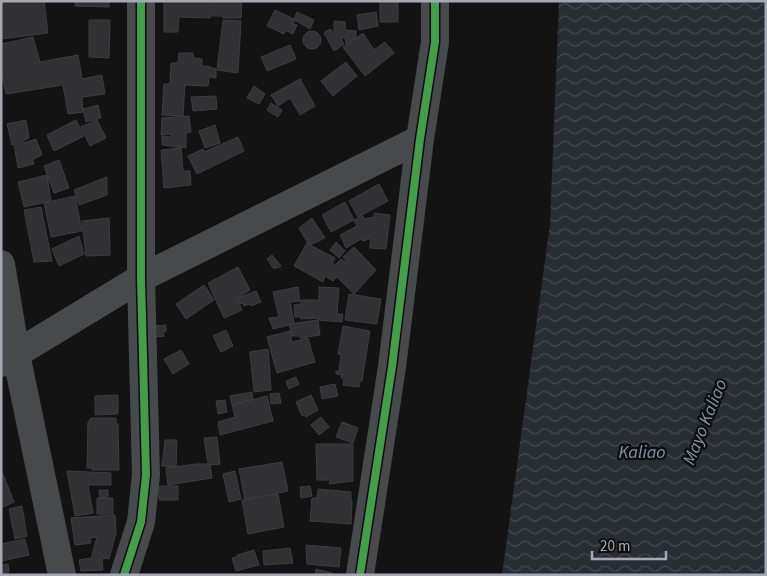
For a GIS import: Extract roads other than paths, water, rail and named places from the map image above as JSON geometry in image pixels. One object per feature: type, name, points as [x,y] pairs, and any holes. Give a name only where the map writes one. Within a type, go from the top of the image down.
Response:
[{"type":"street","points":[[124,575],[141,522],[146,475],[141,278],[141,1]]},
{"type":"street","points":[[360,575],[392,367],[420,139],[435,42],[435,1]]},
{"type":"street","points":[[9,359],[141,278],[420,139]]},
{"type":"street","points":[[1,264],[9,359],[62,575]]},
{"type":"water","name":"Kaliao","points":[[559,1],[766,1],[766,575],[502,575],[550,224]]},
{"type":"water label","name":"Mayo Kaliao","points":[[705,422]]}]
